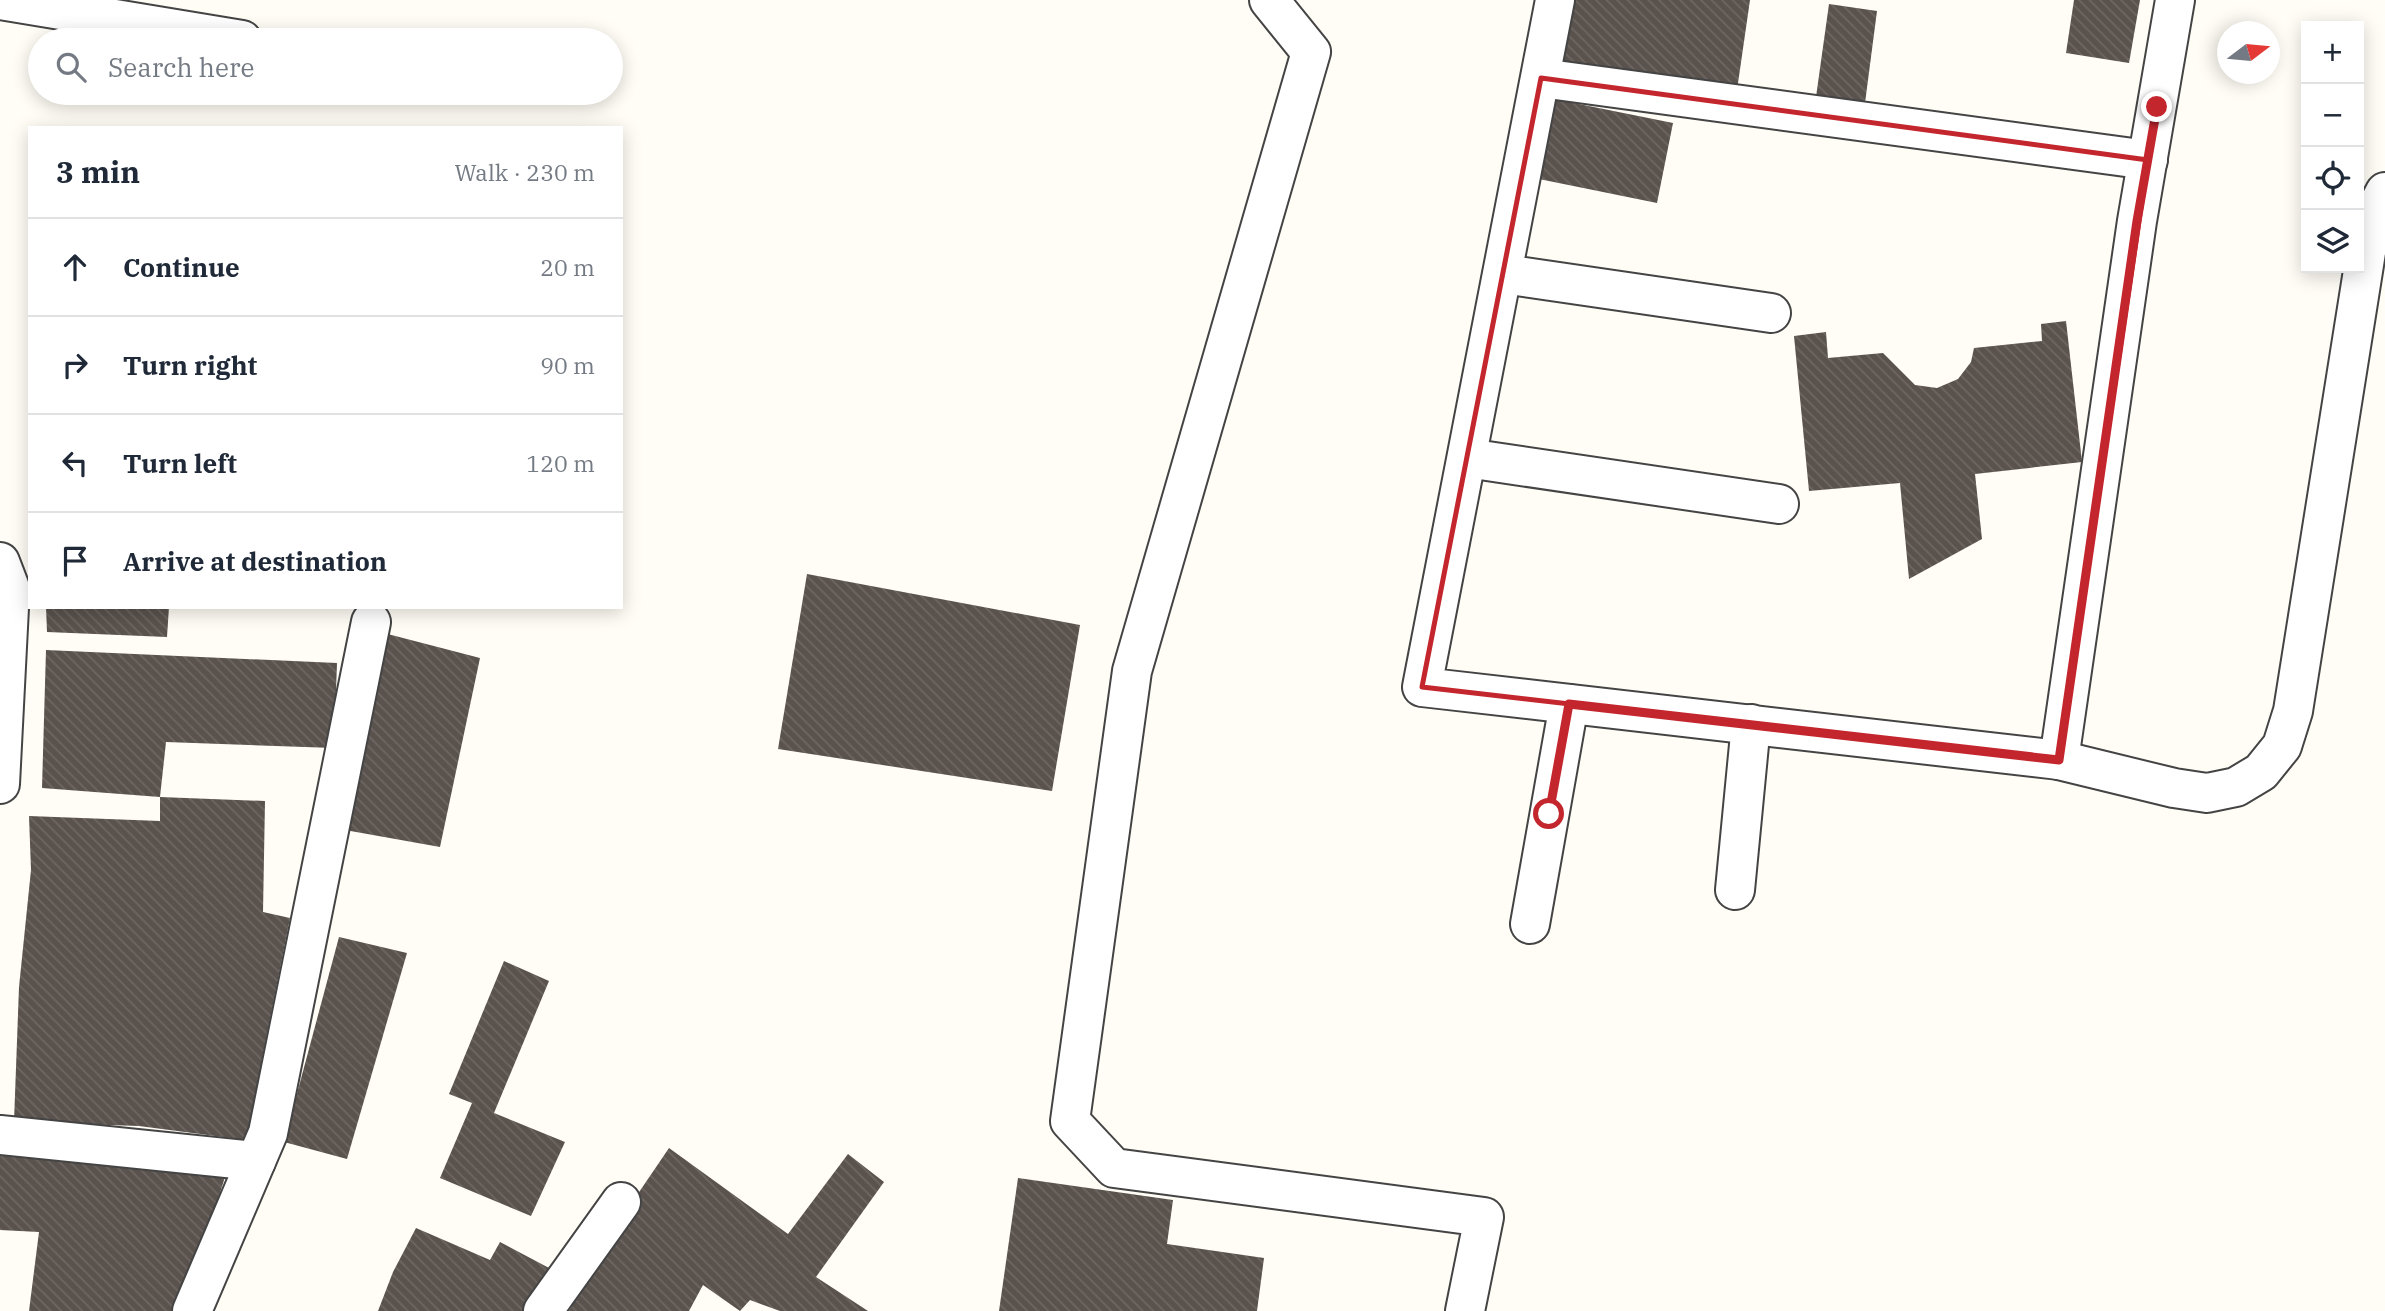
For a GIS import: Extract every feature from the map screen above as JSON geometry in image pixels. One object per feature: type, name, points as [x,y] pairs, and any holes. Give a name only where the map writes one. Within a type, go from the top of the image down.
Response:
[{"type":"street","points":[[0,0],[169,28]]},
{"type":"street","points":[[1269,0],[1311,52],[1132,671],[1070,1121],[1114,1168],[1485,1217],[1465,1311]]},
{"type":"street","points":[[1555,0],[1422,687],[2059,760],[2174,788],[2207,793],[2236,787],[2262,772],[2282,746],[2293,711],[2365,252],[2374,213],[2385,192]]},
{"type":"street","points":[[2059,760],[2148,160],[2175,0]]},
{"type":"street","points":[[1541,78],[2148,160]]},
{"type":"street","points":[[1503,274],[1770,313]]},
{"type":"street","points":[[1467,458],[1779,504]]},
{"type":"street","points":[[0,562],[10,587],[0,784]]},
{"type":"street","points":[[192,1311],[268,1133],[371,622]]},
{"type":"street","points":[[1531,924],[1569,704]]},
{"type":"street","points":[[1735,890],[1751,724]]},
{"type":"street","points":[[0,1135],[256,1161]]},
{"type":"street","points":[[543,1311],[621,1202]]},
{"type":"highlighted area","points":[[1541,78],[2148,160],[2059,760],[1422,687]]},
{"type":"building","points":[[1569,0],[1750,0],[1737,90],[1560,64]]},
{"type":"building","points":[[2074,0],[2140,0],[2129,63],[2066,53]]},
{"type":"building","points":[[1829,4],[1877,11],[1865,103],[1816,97]]},
{"type":"building","points":[[1554,99],[1673,123],[1657,203],[1539,179]]},
{"type":"building","points":[[2066,321],[2082,462],[1975,474],[1982,539],[1909,579],[1900,483],[1809,491],[1794,336],[1826,332],[1828,358],[1883,353],[1915,385],[1937,388],[1958,379],[1971,362],[1974,348],[2042,341],[2041,324]]},
{"type":"building","points":[[807,574],[1080,625],[1052,791],[778,749]]},
{"type":"building","points":[[46,609],[169,609],[167,637],[47,632]]},
{"type":"building","points":[[380,632],[480,658],[440,847],[345,830]]},
{"type":"building","points":[[46,650],[337,663],[334,748],[166,742],[160,797],[42,788]]},
{"type":"building","points":[[160,797],[265,801],[263,912],[290,918],[246,1140],[139,1126],[14,1122],[19,987],[31,870],[29,816],[160,821]]},
{"type":"building","points":[[339,937],[407,953],[347,1159],[284,1142]]},
{"type":"building","points":[[504,961],[549,981],[494,1113],[565,1142],[531,1216],[440,1178],[472,1103],[449,1094]]},
{"type":"building","points":[[0,1147],[227,1171],[204,1242],[177,1311],[29,1311],[39,1232],[0,1230]]},
{"type":"building","points":[[669,1148],[788,1234],[848,1154],[884,1182],[816,1277],[868,1311],[780,1311],[750,1300],[740,1311],[703,1285],[689,1311],[569,1311],[614,1229]]},
{"type":"building","points":[[1018,1178],[1173,1200],[1167,1244],[1264,1258],[1257,1311],[999,1311]]},
{"type":"building","points":[[416,1228],[490,1260],[500,1242],[551,1269],[528,1311],[378,1311],[393,1272]]},
{"type":"route","points":[[1549,814],[1569,704],[2059,760],[2137,221],[2157,107]]}]
